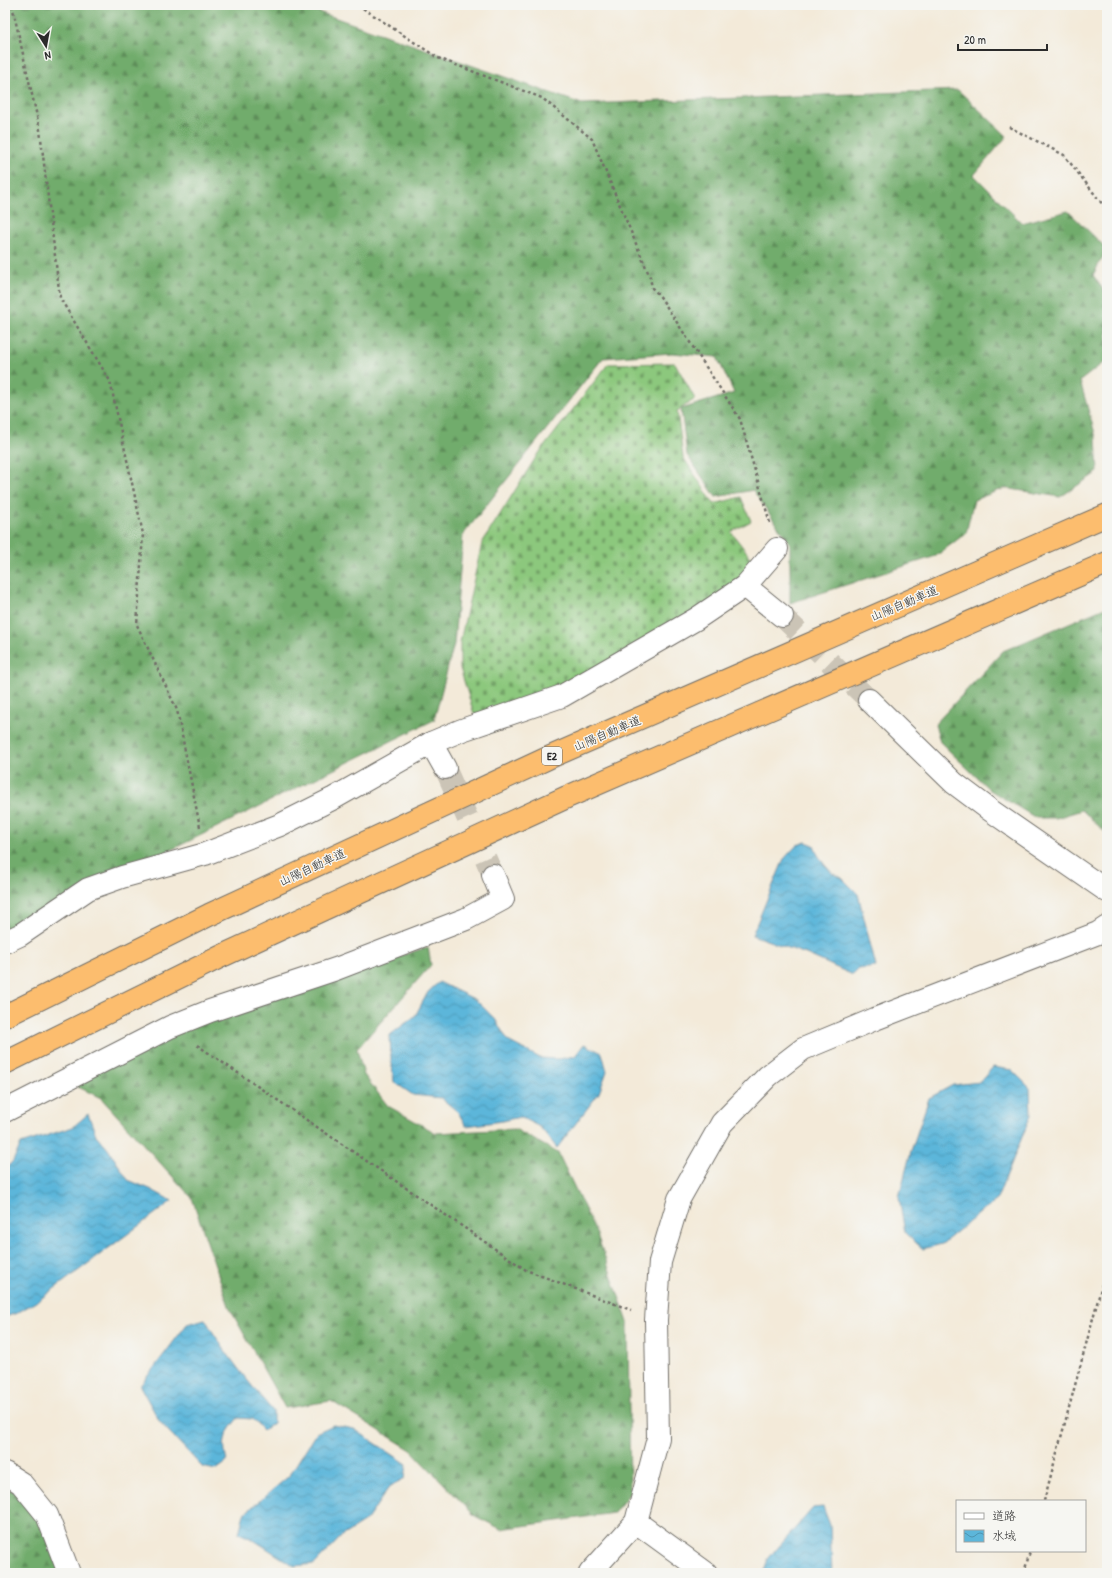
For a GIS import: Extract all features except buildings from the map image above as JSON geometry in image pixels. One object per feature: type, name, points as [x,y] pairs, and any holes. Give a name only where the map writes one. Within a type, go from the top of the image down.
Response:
[{"type":"highway","name":"山陽自動車道","points":[[5,1016],[209,916],[548,758],[1107,515]]},
{"type":"highway","points":[[5,1063],[224,955],[567,797],[1107,563]]},
{"type":"street","points":[[5,942],[20,935],[88,889],[122,877],[205,854],[280,825],[334,798],[431,743],[462,730],[562,696],[696,619],[745,586],[777,549]]},
{"type":"street","points":[[745,586],[782,616]]},
{"type":"street","points":[[869,700],[954,783],[990,810],[1107,891]]},
{"type":"street","points":[[431,743],[445,768]]},
{"type":"street","points":[[5,1111],[170,1027],[210,1011],[336,969],[466,919],[503,899],[493,875]]},
{"type":"street","points":[[590,1573],[636,1522],[658,1438],[656,1320],[660,1262],[679,1199],[722,1123],[768,1076],[803,1049],[875,1019],[1098,933],[1107,927]]},
{"type":"street","points":[[5,1473],[21,1483],[47,1515],[69,1573]]},
{"type":"street","points":[[636,1522],[706,1573]]},
{"type":"path","points":[[12,5],[40,130],[60,298],[110,381],[143,534],[137,625],[177,710],[205,854]]},
{"type":"path","points":[[358,5],[438,58],[542,98],[592,139],[650,277],[652,288],[659,295],[740,419],[777,549]]},
{"type":"path","points":[[1009,127],[1064,155],[1107,210]]},
{"type":"path","points":[[170,1027],[526,1270],[656,1320]]},
{"type":"path","points":[[1044,1500],[1107,1266]]},
{"type":"path","points":[[1024,1573],[1030,1552]]},
{"type":"green space","points":[[5,5],[299,5],[582,104],[958,90],[1007,136],[974,175],[1022,223],[1068,211],[1107,249],[1093,275],[1107,295],[1107,360],[1080,381],[1096,437],[1098,472],[1060,497],[1005,488],[974,500],[966,533],[936,556],[790,603],[790,544],[753,490],[716,497],[687,455],[681,409],[734,393],[717,357],[672,353],[603,358],[463,535],[454,644],[434,720],[5,932]]},
{"type":"green space","points":[[675,363],[695,399],[677,411],[683,457],[714,504],[741,497],[751,521],[731,532],[756,564],[712,603],[557,690],[498,711],[474,714],[460,668],[460,642],[482,543],[536,457],[608,364]]},
{"type":"green space","points":[[1107,607],[1107,834],[1082,810],[1056,818],[1036,818],[990,790],[940,742],[935,724],[1003,651]]},
{"type":"green space","points":[[428,947],[431,965],[357,1049],[364,1075],[388,1106],[436,1133],[515,1129],[558,1153],[596,1232],[628,1322],[630,1493],[614,1513],[501,1529],[475,1516],[411,1450],[331,1401],[285,1408],[230,1309],[192,1198],[101,1098],[72,1084],[211,1016]]},
{"type":"green space","points":[[5,1487],[17,1493],[42,1523],[60,1573],[5,1573]]},
{"type":"water","points":[[806,842],[814,845],[818,855],[833,874],[842,878],[858,894],[876,967],[859,969],[853,975],[806,954],[752,935],[784,859],[797,845]]},
{"type":"water","points":[[439,982],[476,1000],[495,1019],[508,1041],[540,1058],[559,1059],[575,1056],[584,1044],[602,1053],[607,1071],[599,1093],[557,1148],[540,1127],[520,1117],[466,1126],[458,1112],[441,1098],[413,1095],[394,1082],[390,1035],[415,1016],[428,992]]},
{"type":"water","points":[[993,1067],[1012,1070],[1030,1088],[1031,1115],[997,1199],[942,1244],[923,1249],[905,1233],[899,1197],[911,1151],[929,1098],[953,1085],[980,1082]]},
{"type":"water","points":[[88,1114],[96,1135],[108,1149],[128,1180],[150,1189],[172,1201],[39,1300],[17,1313],[5,1317],[5,1169],[13,1161],[21,1144],[73,1127]]},
{"type":"water","points":[[205,1319],[220,1343],[254,1389],[273,1411],[273,1423],[263,1430],[253,1419],[238,1418],[225,1438],[227,1462],[216,1470],[202,1467],[160,1422],[140,1386],[187,1324]]},
{"type":"water","points":[[333,1425],[354,1429],[407,1464],[405,1478],[389,1487],[367,1520],[343,1535],[315,1564],[294,1566],[252,1539],[239,1533],[244,1514],[289,1476],[316,1433]]},
{"type":"water","points":[[823,1507],[830,1525],[832,1573],[763,1573],[768,1559],[813,1508]]},
{"type":"tunnel","points":[[782,616],[869,700]]},
{"type":"tunnel","points":[[445,768],[493,875]]}]
